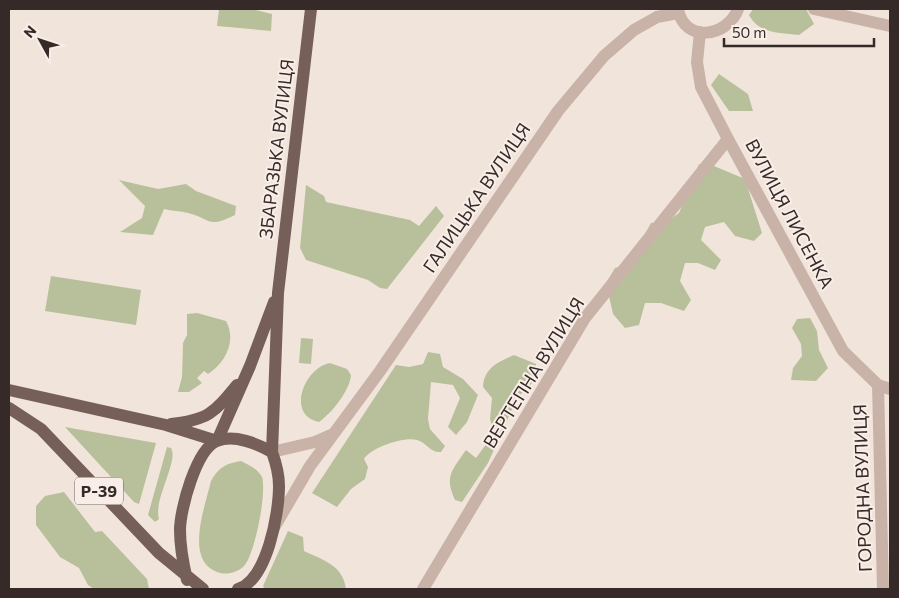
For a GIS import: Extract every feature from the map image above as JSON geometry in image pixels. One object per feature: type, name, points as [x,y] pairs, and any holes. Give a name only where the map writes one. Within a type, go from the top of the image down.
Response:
[{"type":"main road","name":"ЗБАРАЗЬКА ВУЛИЦЯ","points":[[247,588],[257,574],[266,555],[274,528],[279,488],[278,467],[272,452],[278,293],[311,9]]},
{"type":"main road","name":"ЗБАРАЗЬКА ВУЛИЦЯ","points":[[188,583],[181,549],[180,529],[184,507],[196,469],[206,451],[217,441],[247,374],[278,293]]},
{"type":"main road","points":[[166,425],[194,421],[206,417],[219,406],[247,374]]},
{"type":"main road","points":[[9,390],[166,425],[217,441],[233,439],[260,445],[272,452]]},
{"type":"main road","name":"Р-39","points":[[9,408],[41,429],[188,583],[203,589]]},
{"type":"street","points":[[700,32],[710,33],[728,25],[738,9]]},
{"type":"street","points":[[814,9],[890,26]]},
{"type":"street","name":"ГАЛИЦЬКА ВУЛИЦЯ","points":[[274,528],[310,466],[386,363],[558,111],[604,56],[634,30],[657,17],[678,11],[684,22],[700,32]]},
{"type":"street","name":"ВУЛИЦЯ ЛИСЕНКА","points":[[700,32],[697,62],[701,88],[728,139],[843,351],[878,385],[890,389]]},
{"type":"street","name":"ВЕРТЕПНА ВУЛИЦЯ","points":[[423,589],[585,318],[728,139]]},
{"type":"street","name":"ГОРОДНА ВУЛИЦЯ","points":[[878,385],[883,589]]},
{"type":"street","points":[[272,452],[315,442],[333,434]]},
{"type":"green space","points":[[219,9],[252,9],[272,14],[271,31],[217,26]]},
{"type":"green space","points":[[753,9],[806,9],[814,24],[799,35],[777,33],[758,26],[753,21],[749,15]]},
{"type":"green space","points":[[719,74],[748,94],[753,111],[729,111],[711,85]]},
{"type":"green space","points":[[699,164],[714,166],[745,179],[762,233],[754,241],[735,236],[724,222],[705,227],[701,240],[721,260],[715,270],[698,263],[685,263],[680,281],[691,300],[684,311],[661,303],[645,303],[639,325],[625,328],[613,314],[606,283],[615,268],[637,262],[637,248],[651,223],[668,221],[679,213]]},
{"type":"green space","points":[[119,180],[158,189],[186,184],[196,191],[236,206],[235,215],[210,222],[196,215],[164,209],[153,235],[120,232],[142,218],[145,206]]},
{"type":"green space","points":[[306,185],[324,196],[326,202],[410,220],[419,226],[436,206],[444,216],[387,289],[380,288],[368,280],[306,260],[300,248]]},
{"type":"green space","points":[[51,276],[141,290],[136,325],[45,311]]},
{"type":"green space","points":[[197,313],[226,321],[229,329],[230,344],[220,364],[208,374],[204,371],[197,378],[202,383],[189,392],[178,392],[182,377],[183,343],[187,335],[187,314]]},
{"type":"green space","points":[[810,318],[817,331],[819,350],[828,368],[816,381],[791,380],[793,368],[802,356],[801,344],[792,328],[797,319]]},
{"type":"green space","points":[[301,338],[313,339],[311,364],[299,363]]},
{"type":"green space","points":[[428,352],[440,354],[443,367],[463,379],[478,395],[467,422],[456,435],[448,427],[460,398],[453,385],[431,382],[428,419],[430,429],[445,446],[441,452],[434,451],[417,440],[396,441],[380,447],[367,455],[364,459],[368,467],[365,479],[351,489],[337,507],[312,493],[396,365],[409,367],[423,364]]},
{"type":"green space","points":[[514,355],[536,364],[536,379],[517,398],[488,463],[462,502],[455,500],[450,485],[453,469],[466,450],[476,458],[490,439],[493,429],[490,419],[492,398],[483,387],[486,375],[497,363]]},
{"type":"green space","points":[[330,363],[347,369],[351,375],[350,381],[339,401],[319,422],[309,418],[303,410],[301,401],[302,391],[313,373],[321,366]]},
{"type":"green space","points":[[65,427],[156,443],[139,504],[134,502]]},
{"type":"green space","points":[[167,447],[171,448],[173,454],[172,462],[159,502],[159,519],[155,522],[148,515]]},
{"type":"green space","points":[[241,461],[256,469],[262,477],[263,496],[256,537],[248,559],[239,570],[226,574],[209,567],[202,558],[199,546],[199,533],[211,481],[223,467]]},
{"type":"green space","points":[[64,492],[95,532],[102,531],[147,579],[149,589],[94,589],[88,585],[79,568],[60,557],[36,525],[36,506],[45,496]]},
{"type":"green space","points":[[288,531],[303,537],[304,551],[331,564],[341,574],[346,589],[265,589],[263,586]]}]
